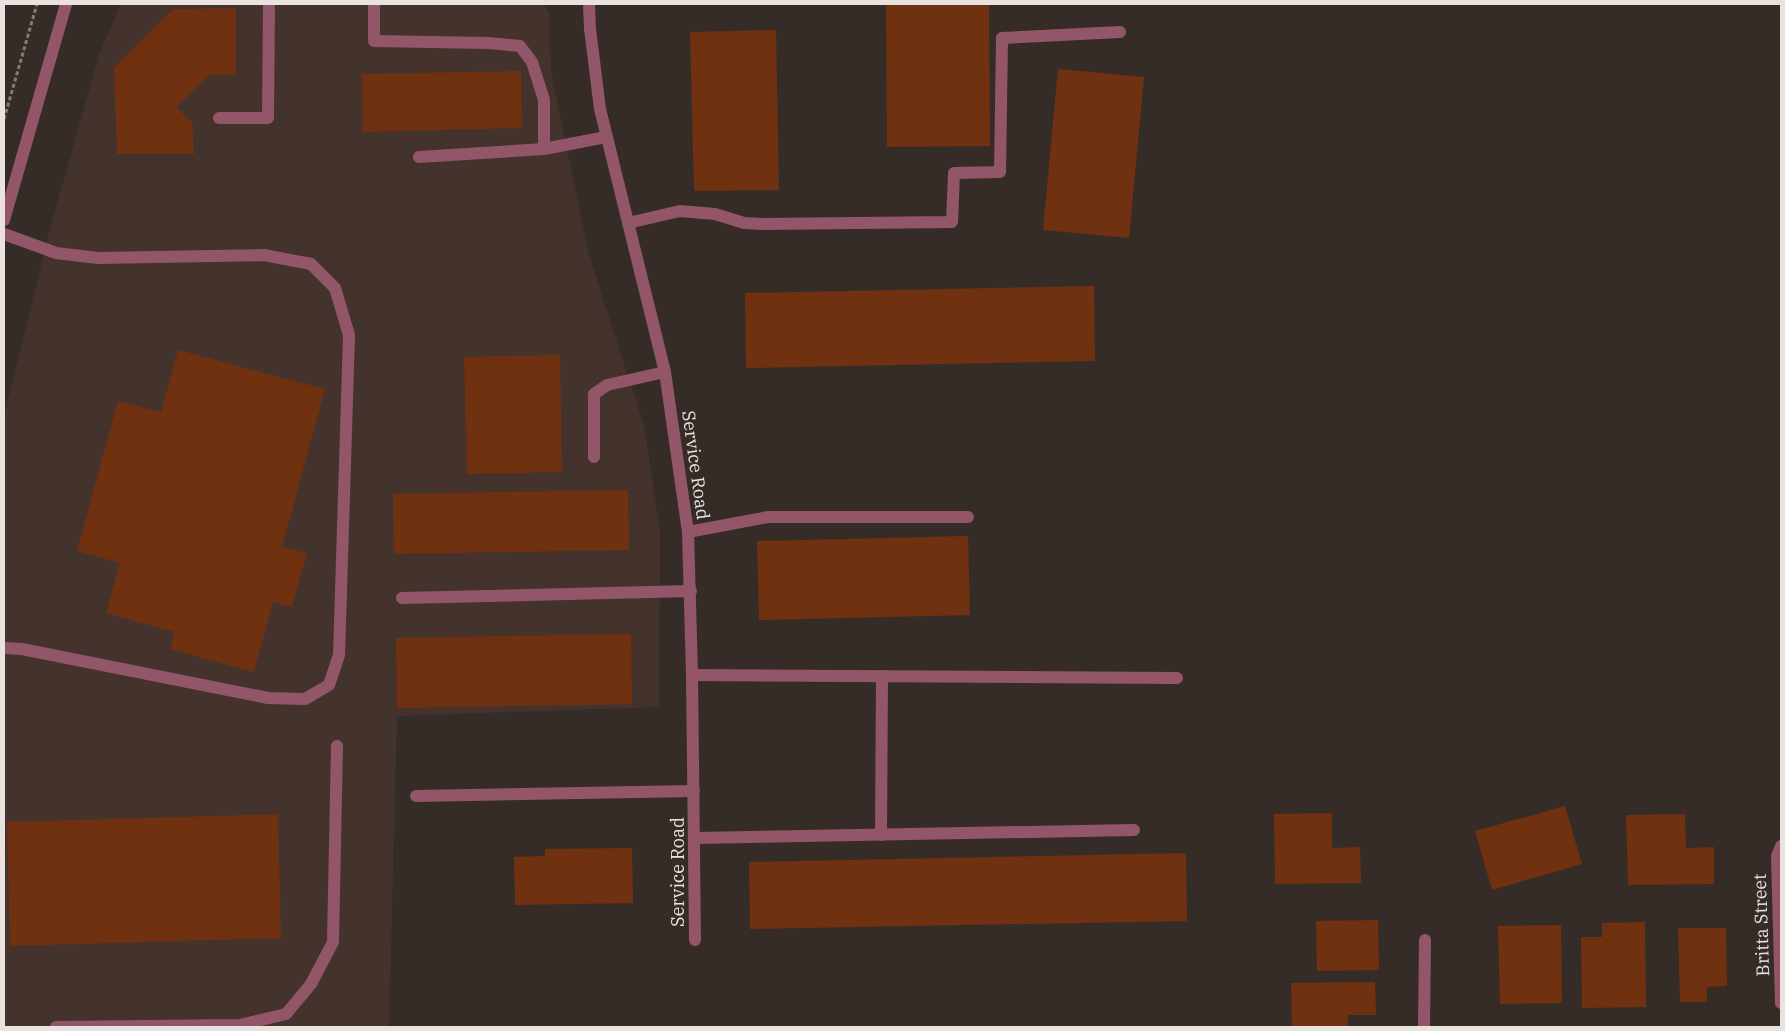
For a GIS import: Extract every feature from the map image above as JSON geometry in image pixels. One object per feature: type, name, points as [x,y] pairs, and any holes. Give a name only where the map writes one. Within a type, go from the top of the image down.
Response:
[{"type":"street","points":[[4,220],[66,4]]},
{"type":"street","points":[[219,118],[268,118],[269,4]]},
{"type":"street","points":[[374,4],[374,41],[488,43],[520,46],[532,62],[544,100],[544,149]]},
{"type":"street","name":"Service Road","points":[[589,4],[590,29],[600,109],[664,372],[688,532],[691,591],[695,940]]},
{"type":"street","points":[[628,223],[680,211],[715,214],[744,223],[763,224],[952,222],[954,173],[1000,172],[1002,38],[1120,32]]},
{"type":"street","points":[[419,157],[544,149],[606,137]]},
{"type":"street","points":[[4,234],[56,253],[98,258],[264,255],[311,264],[335,288],[349,336],[339,654],[329,685],[305,699],[268,698],[22,649],[4,648]]},
{"type":"street","points":[[594,458],[594,394],[607,385],[664,372]]},
{"type":"street","points":[[688,532],[768,517],[968,517]]},
{"type":"street","points":[[402,598],[691,591]]},
{"type":"street","points":[[692,675],[1177,678]]},
{"type":"street","points":[[881,834],[882,676]]},
{"type":"street","points":[[56,1027],[240,1025],[286,1014],[311,984],[333,942],[337,746]]},
{"type":"street","points":[[416,796],[694,791]]},
{"type":"street","points":[[694,838],[1134,830]]},
{"type":"street","name":"Britta Street","points":[[1781,846],[1777,856],[1781,1003]]},
{"type":"street","points":[[1424,1027],[1425,940]]},
{"type":"path","points":[[4,118],[37,4]]},
{"type":"shaded area","points":[[128,4],[544,4],[549,13],[551,72],[589,255],[644,426],[660,531],[659,707],[397,716],[389,1027],[4,1027],[4,416],[51,225],[99,55],[120,6]]},
{"type":"building","points":[[886,4],[989,4],[990,146],[887,147]]},
{"type":"building","points":[[236,8],[236,75],[209,75],[176,107],[192,122],[194,154],[117,154],[114,68],[173,9]]},
{"type":"building","points":[[776,30],[779,190],[694,191],[690,32]]},
{"type":"building","points":[[1058,69],[1144,77],[1129,238],[1043,230]]},
{"type":"building","points":[[521,71],[522,128],[363,132],[362,74]]},
{"type":"building","points":[[1094,286],[1095,361],[746,368],[745,293]]},
{"type":"building","points":[[178,350],[325,389],[282,547],[307,553],[292,607],[273,602],[254,672],[170,649],[175,632],[106,613],[120,563],[77,551],[118,401],[161,412]]},
{"type":"building","points":[[560,355],[562,472],[467,474],[464,357]]},
{"type":"building","points":[[628,490],[629,550],[394,554],[393,494]]},
{"type":"building","points":[[968,536],[970,615],[759,620],[757,541]]},
{"type":"building","points":[[631,634],[632,704],[397,708],[396,638]]},
{"type":"building","points":[[1565,806],[1582,864],[1492,890],[1475,831]]},
{"type":"building","points":[[1332,813],[1332,848],[1360,847],[1361,883],[1275,884],[1274,814]]},
{"type":"building","points":[[278,814],[281,938],[10,946],[7,822]]},
{"type":"building","points":[[1685,814],[1686,848],[1714,847],[1714,884],[1628,885],[1626,815]]},
{"type":"building","points":[[632,848],[633,903],[515,905],[514,857],[545,856],[545,849]]},
{"type":"building","points":[[1186,853],[1187,921],[750,929],[749,862]]},
{"type":"building","points":[[1378,920],[1379,970],[1317,971],[1316,921]]},
{"type":"building","points":[[1645,922],[1646,1007],[1582,1008],[1581,937],[1602,937],[1602,923]]},
{"type":"building","points":[[1561,925],[1562,1003],[1500,1004],[1498,926]]},
{"type":"building","points":[[1678,928],[1726,928],[1727,986],[1707,987],[1707,1002],[1680,1002]]},
{"type":"building","points":[[1375,982],[1376,1015],[1348,1015],[1348,1027],[1292,1027],[1291,983]]}]
